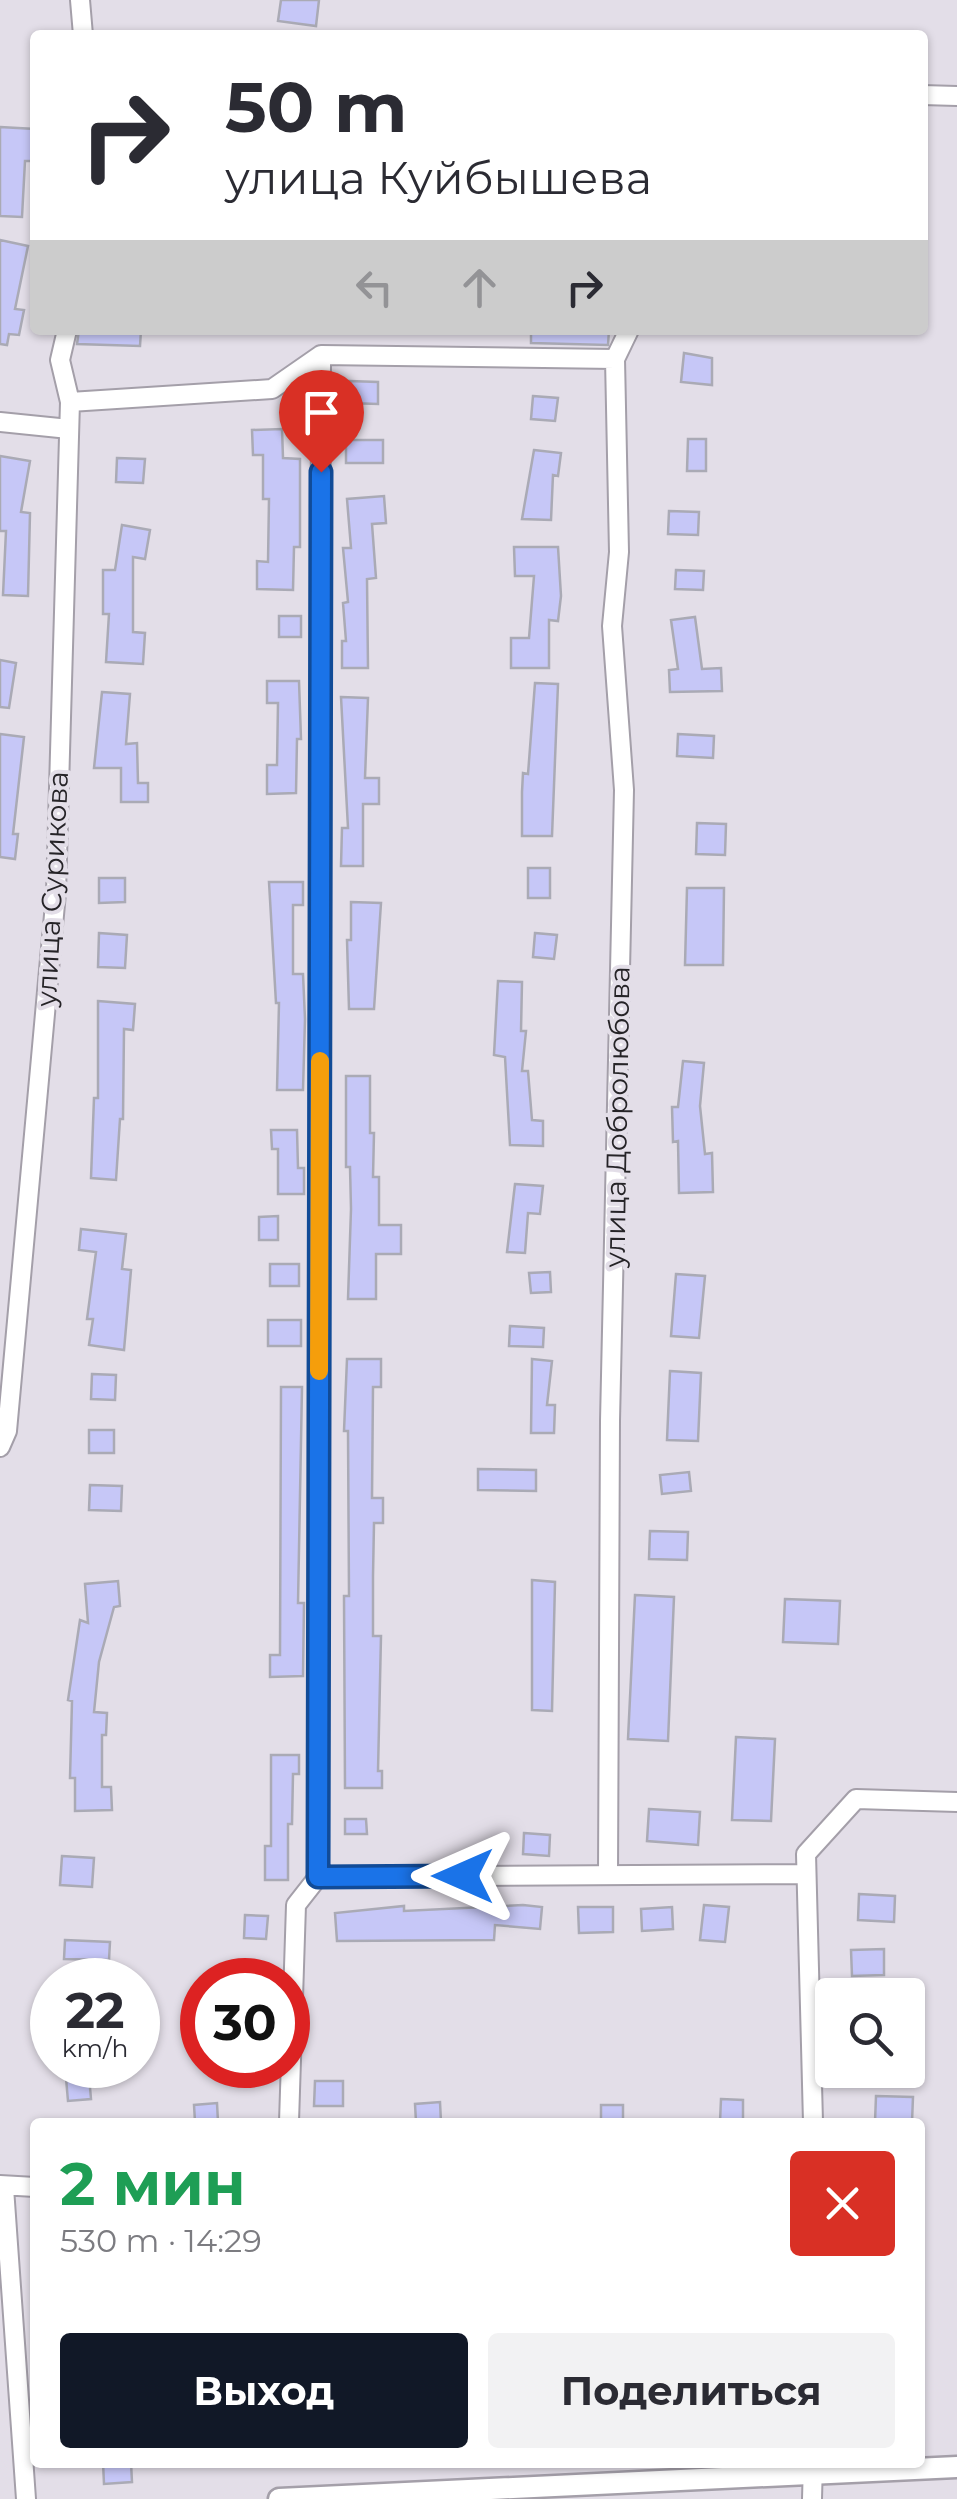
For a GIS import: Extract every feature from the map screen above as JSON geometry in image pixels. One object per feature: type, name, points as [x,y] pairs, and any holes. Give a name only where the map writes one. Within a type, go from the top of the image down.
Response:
[{"type":"street","points":[[80,0],[83,30]]},
{"type":"street","points":[[928,95],[957,96]]},
{"type":"street","name":"улица Сурикова","points":[[0,1446],[7,1431],[56,893],[70,429],[70,402],[60,360],[67,335]]},
{"type":"street","points":[[70,402],[272,389],[321,355],[615,359],[626,335]]},
{"type":"street","points":[[289,2118],[296,1905],[318,1877],[321,355]]},
{"type":"street","name":"улица Добролюбова","points":[[608,1875],[610,1402],[624,790],[612,626],[618,552],[615,359]]},
{"type":"street","points":[[0,422],[70,429]]},
{"type":"street","points":[[813,2118],[806,1854],[856,1799],[957,1802]]},
{"type":"street","points":[[318,1877],[805,1874]]},
{"type":"street","points":[[26,2499],[2,2186],[30,2187]]},
{"type":"street","points":[[279,2499],[813,2469],[957,2468]]},
{"type":"street","points":[[812,2499],[813,2469]]},
{"type":"building","points":[[281,0],[319,0],[316,26],[278,21]]},
{"type":"building","points":[[0,127],[30,129],[22,217],[0,216]]},
{"type":"building","points":[[0,240],[28,246],[15,309],[24,310],[19,335],[9,334],[7,345],[0,344]]},
{"type":"building","points":[[78,335],[141,335],[140,346],[77,344]]},
{"type":"building","points":[[531,335],[609,335],[608,345],[531,343]]},
{"type":"building","points":[[684,353],[712,358],[712,385],[681,382]]},
{"type":"building","points":[[349,381],[378,382],[378,404],[348,403]]},
{"type":"building","points":[[533,396],[558,398],[555,421],[531,419]]},
{"type":"building","points":[[282,429],[283,458],[300,459],[300,547],[294,547],[293,590],[257,589],[257,561],[268,562],[269,499],[263,499],[263,455],[253,455],[252,430]]},
{"type":"building","points":[[688,439],[706,439],[706,471],[687,471]]},
{"type":"building","points":[[346,440],[383,440],[383,463],[346,463]]},
{"type":"building","points":[[534,450],[561,453],[558,476],[553,475],[551,520],[522,519]]},
{"type":"building","points":[[0,456],[30,461],[21,512],[30,513],[28,596],[3,595],[6,531],[0,531]]},
{"type":"building","points":[[117,458],[145,459],[143,483],[116,482]]},
{"type":"building","points":[[384,496],[386,523],[372,524],[376,578],[367,579],[368,668],[342,668],[342,641],[346,641],[343,603],[348,602],[343,548],[351,548],[347,499]]},
{"type":"building","points":[[669,511],[699,512],[698,535],[668,534]]},
{"type":"building","points":[[122,525],[150,530],[145,559],[133,557],[133,632],[145,633],[143,664],[106,662],[109,614],[103,614],[103,570],[115,570]]},
{"type":"building","points":[[514,547],[558,547],[561,596],[558,621],[549,620],[549,668],[511,668],[511,638],[529,638],[534,576],[515,576]]},
{"type":"building","points":[[676,570],[704,571],[703,590],[675,589]]},
{"type":"building","points":[[279,616],[301,616],[301,637],[279,637]]},
{"type":"building","points":[[695,617],[702,669],[721,668],[722,691],[670,692],[669,670],[678,669],[671,620]]},
{"type":"building","points":[[0,660],[16,663],[9,708],[0,707]]},
{"type":"building","points":[[267,681],[299,681],[301,739],[297,739],[296,793],[267,794],[267,765],[277,765],[278,703],[267,703]]},
{"type":"building","points":[[535,683],[558,684],[552,836],[522,836],[523,773],[528,774]]},
{"type":"building","points":[[102,692],[130,694],[126,744],[137,743],[138,783],[148,783],[148,802],[121,802],[121,768],[94,768]]},
{"type":"building","points":[[341,697],[368,698],[365,778],[379,778],[379,804],[363,804],[363,866],[341,866],[342,828],[348,828]]},
{"type":"building","points":[[0,734],[24,737],[13,834],[18,834],[15,859],[0,857]]},
{"type":"building","points":[[678,734],[714,736],[713,758],[677,756]]},
{"type":"building","points":[[697,823],[726,824],[725,855],[696,854]]},
{"type":"building","points":[[528,868],[550,868],[550,898],[528,898]]},
{"type":"building","points":[[99,878],[125,878],[125,902],[99,903]]},
{"type":"building","points":[[269,882],[303,882],[303,905],[293,905],[293,974],[303,974],[303,1090],[277,1090],[279,1003]]},
{"type":"building","points":[[687,888],[724,888],[723,965],[685,965]]},
{"type":"building","points":[[351,902],[381,903],[374,1009],[349,1009],[347,940],[351,940]]},
{"type":"building","points":[[99,933],[127,935],[125,968],[98,967]]},
{"type":"building","points":[[535,933],[557,935],[554,959],[533,957]]},
{"type":"building","points":[[498,981],[522,982],[521,1031],[526,1031],[522,1071],[528,1071],[532,1120],[543,1121],[543,1146],[510,1145],[505,1057],[494,1055]]},
{"type":"building","points":[[98,1001],[135,1004],[133,1030],[124,1029],[123,1119],[116,1180],[91,1178],[94,1098],[98,1098]]},
{"type":"building","points":[[683,1061],[704,1063],[700,1106],[705,1154],[712,1153],[713,1192],[679,1193],[678,1141],[673,1142],[672,1107],[678,1107]]},
{"type":"building","points":[[346,1076],[370,1076],[370,1133],[374,1133],[373,1177],[379,1177],[379,1225],[401,1225],[401,1254],[376,1254],[376,1299],[348,1299],[351,1209],[350,1167],[346,1167]]},
{"type":"building","points":[[271,1130],[297,1130],[298,1168],[304,1168],[304,1194],[278,1194],[278,1149],[272,1149]]},
{"type":"building","points":[[515,1184],[543,1186],[540,1214],[528,1213],[525,1253],[507,1252]]},
{"type":"building","points":[[278,1216],[278,1240],[259,1240],[259,1217]]},
{"type":"building","points":[[81,1229],[126,1234],[122,1269],[131,1270],[124,1350],[89,1345],[93,1319],[87,1319],[96,1252],[79,1250]]},
{"type":"building","points":[[270,1264],[299,1264],[299,1286],[270,1286]]},
{"type":"building","points":[[550,1272],[551,1292],[531,1293],[529,1273]]},
{"type":"building","points":[[676,1274],[705,1276],[699,1338],[671,1336]]},
{"type":"building","points":[[268,1320],[301,1320],[301,1346],[268,1346]]},
{"type":"building","points":[[510,1326],[544,1328],[543,1347],[509,1346]]},
{"type":"building","points":[[347,1359],[381,1359],[381,1387],[373,1387],[372,1498],[383,1498],[383,1523],[374,1523],[373,1576],[373,1636],[381,1636],[378,1771],[382,1771],[382,1788],[345,1788],[344,1596],[349,1596],[348,1431],[344,1431]]},
{"type":"building","points":[[532,1359],[552,1361],[547,1405],[555,1405],[554,1433],[531,1433]]},
{"type":"building","points":[[670,1371],[701,1373],[698,1441],[667,1440]]},
{"type":"building","points":[[92,1374],[116,1375],[115,1400],[91,1399]]},
{"type":"building","points":[[281,1387],[302,1387],[298,1603],[304,1603],[303,1676],[270,1677],[270,1655],[280,1655]]},
{"type":"building","points":[[89,1430],[114,1430],[114,1453],[89,1453]]},
{"type":"building","points":[[478,1469],[536,1470],[536,1491],[478,1490]]},
{"type":"building","points":[[689,1472],[691,1491],[662,1494],[660,1475]]},
{"type":"building","points":[[90,1485],[122,1486],[121,1511],[89,1510]]},
{"type":"building","points":[[650,1531],[688,1532],[687,1560],[649,1559]]},
{"type":"building","points":[[532,1580],[555,1582],[552,1711],[532,1710]]},
{"type":"building","points":[[118,1581],[120,1606],[114,1607],[99,1662],[94,1712],[107,1713],[106,1735],[102,1735],[102,1787],[111,1787],[112,1810],[75,1811],[75,1778],[70,1778],[72,1701],[68,1700],[80,1620],[88,1623],[85,1584]]},
{"type":"building","points":[[635,1595],[674,1597],[668,1741],[628,1739]]},
{"type":"building","points":[[785,1599],[840,1601],[838,1644],[783,1642]]},
{"type":"building","points":[[736,1737],[775,1739],[771,1821],[732,1820]]},
{"type":"building","points":[[271,1755],[299,1755],[299,1774],[293,1774],[292,1824],[288,1824],[288,1880],[265,1880],[265,1846],[271,1846]]},
{"type":"building","points":[[649,1809],[700,1812],[698,1845],[647,1841]]},
{"type":"building","points":[[345,1819],[366,1819],[367,1834],[345,1834]]},
{"type":"building","points":[[524,1833],[550,1835],[549,1856],[523,1854]]},
{"type":"building","points":[[62,1856],[94,1858],[92,1887],[60,1885]]},
{"type":"building","points":[[859,1894],[895,1896],[894,1922],[858,1920]]},
{"type":"building","points":[[704,1905],[729,1907],[725,1942],[700,1940]]},
{"type":"building","points":[[404,1906],[404,1911],[542,1907],[540,1929],[495,1925],[494,1940],[337,1941],[335,1913]]},
{"type":"building","points":[[578,1907],[613,1907],[613,1932],[579,1933]]},
{"type":"building","points":[[672,1907],[673,1929],[642,1931],[641,1909]]},
{"type":"building","points":[[245,1915],[268,1916],[266,1939],[244,1938]]},
{"type":"building","points":[[65,1940],[110,1942],[109,1958],[64,1958]]},
{"type":"building","points":[[884,1949],[884,1975],[852,1976],[851,1950]]},
{"type":"building","points":[[315,2081],[343,2081],[343,2106],[314,2106]]},
{"type":"building","points":[[67,2088],[90,2088],[91,2099],[68,2101]]},
{"type":"building","points":[[876,2096],[913,2097],[912,2118],[875,2118]]},
{"type":"building","points":[[721,2099],[743,2100],[743,2118],[720,2118]]},
{"type":"building","points":[[440,2102],[441,2118],[416,2118],[415,2104]]},
{"type":"building","points":[[217,2103],[218,2118],[195,2118],[194,2105]]},
{"type":"building","points":[[601,2105],[623,2105],[623,2118],[601,2118]]},
{"type":"building","points":[[103,2468],[131,2468],[132,2482],[104,2484]]},
{"type":"slow traffic","points":[[319,1371],[320,1061]]},
{"type":"route","points":[[321,472],[318,1877],[463,1876]]}]
